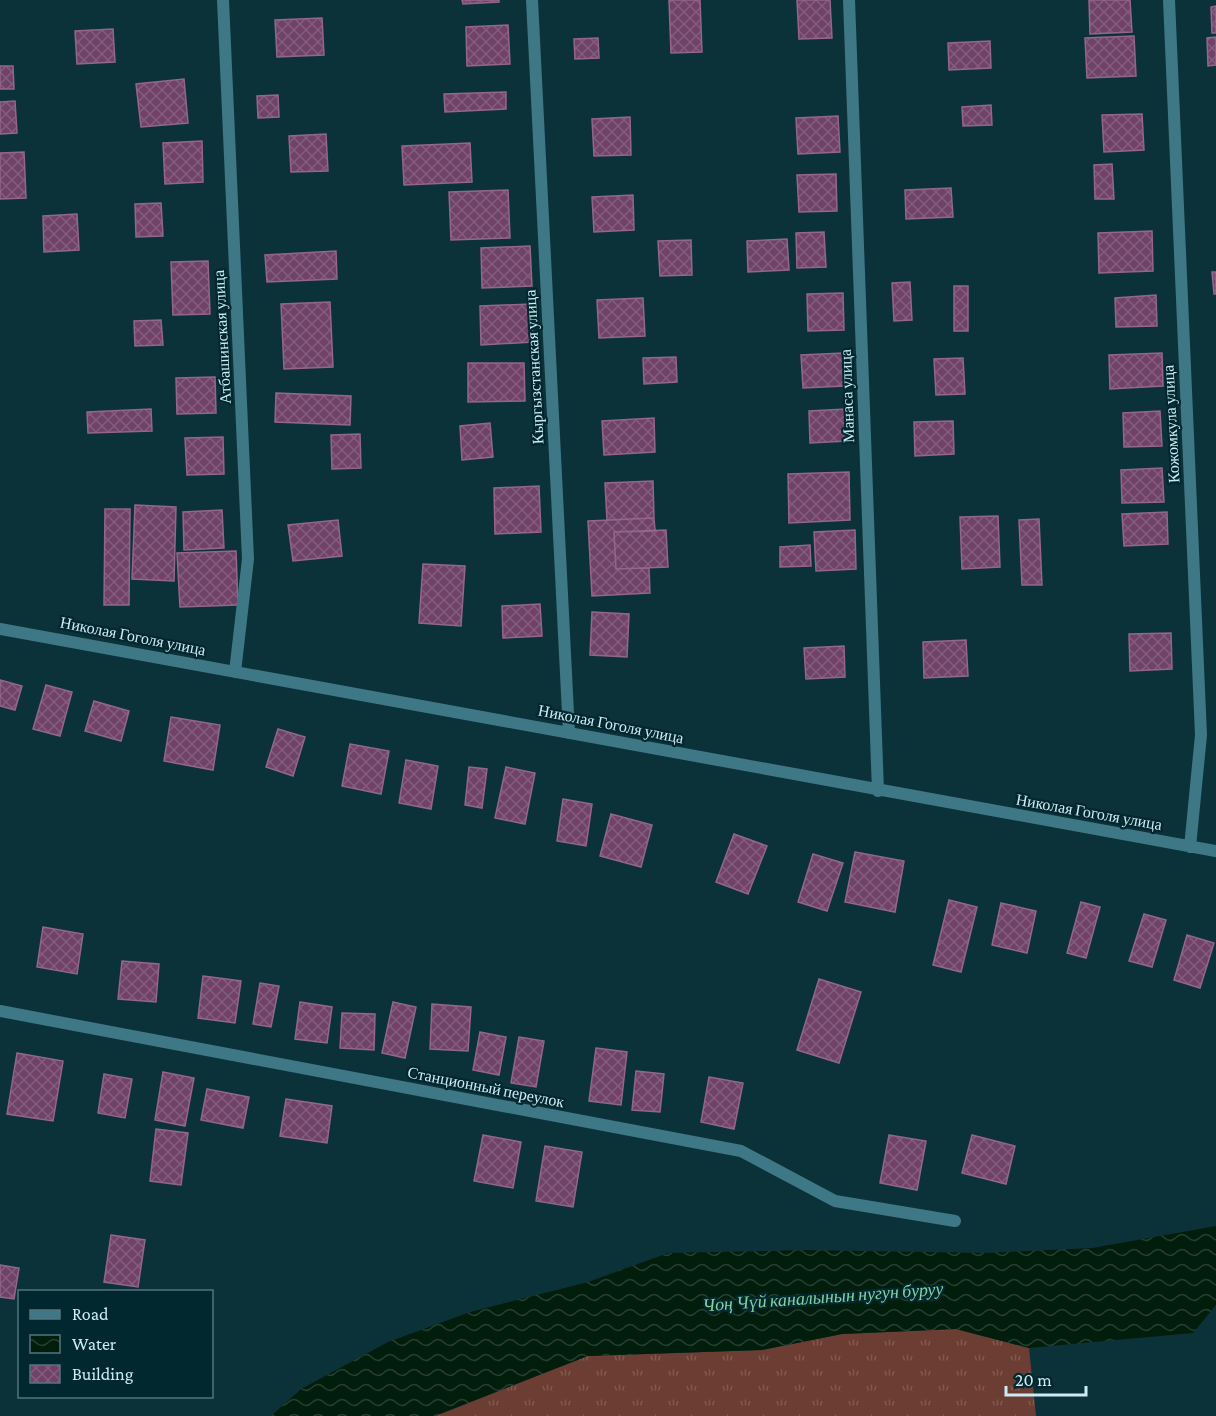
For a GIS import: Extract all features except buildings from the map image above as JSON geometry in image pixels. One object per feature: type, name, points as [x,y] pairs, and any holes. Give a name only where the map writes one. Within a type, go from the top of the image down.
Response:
[{"type":"street","name":"Атбашинская улица","points":[[223,0],[248,559],[235,672]]},
{"type":"street","name":"Кыргызстанская улица","points":[[532,0],[569,733]]},
{"type":"street","name":"Манаса улица","points":[[849,0],[878,791]]},
{"type":"street","name":"Кожомкула улица","points":[[1169,0],[1202,735],[1190,847]]},
{"type":"street","name":"Николая Гоголя улица","points":[[0,628],[878,791],[1216,851]]},
{"type":"street","name":"Станционный переулок","points":[[0,1011],[741,1151],[835,1201],[956,1221]]},
{"type":"green space","points":[[956,1329],[1029,1348],[1036,1416],[435,1416],[587,1356],[762,1350],[842,1334]]},
{"type":"water","name":"Чоң Чүй каналынын нугун буруу","points":[[1216,1226],[1216,1305],[1193,1333],[1029,1348],[956,1329],[842,1334],[762,1350],[588,1356],[435,1416],[271,1416],[301,1389],[388,1342],[470,1312],[588,1282],[668,1253],[805,1250],[986,1253],[1092,1248]]}]
